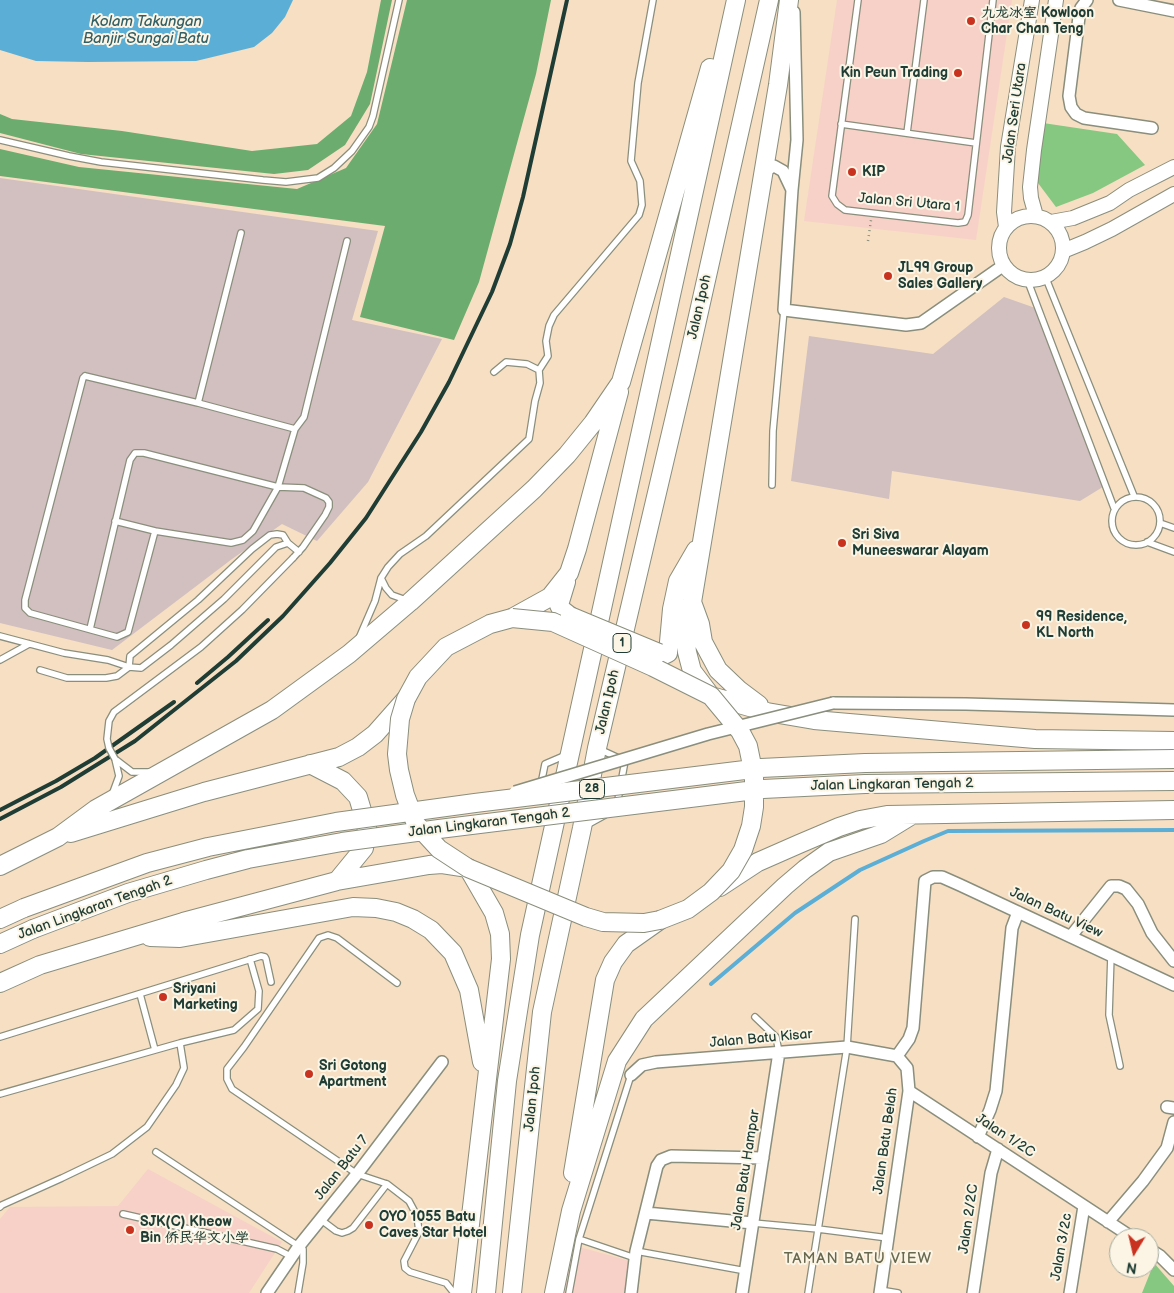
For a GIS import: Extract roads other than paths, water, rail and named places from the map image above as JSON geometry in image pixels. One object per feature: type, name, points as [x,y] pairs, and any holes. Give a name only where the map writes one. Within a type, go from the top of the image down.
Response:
[{"type":"highway","points":[[702,542],[678,581],[672,609],[668,653],[664,655],[570,616],[559,605],[578,550],[621,382],[694,130],[728,0]]},
{"type":"highway","name":"Jalan Ipoh","points":[[486,1293],[508,1071],[530,935],[736,0]]},
{"type":"highway","name":"Jalan Ipoh","points":[[512,1293],[542,1012],[582,828],[597,748],[687,365],[769,0]]},
{"type":"highway","points":[[711,892],[731,871],[743,850],[752,817],[754,781],[748,746],[740,731],[692,671],[687,652],[684,625],[692,602],[762,172],[778,85],[789,0]]},
{"type":"highway","points":[[0,866],[58,836],[96,809],[272,710],[349,654],[410,602],[534,489],[588,429],[621,382]]},
{"type":"highway","points":[[569,573],[550,597],[512,618],[490,624],[446,647],[418,677],[406,699],[400,719],[397,754],[398,770],[416,824],[439,849],[468,868],[577,914],[603,922],[630,924],[660,920]]},
{"type":"highway","points":[[692,602],[700,624],[703,642],[718,670],[739,690],[767,712]]},
{"type":"highway","points":[[512,618],[553,622],[711,696],[767,712],[814,720],[1035,739],[1174,741]]},
{"type":"highway","points":[[58,836],[160,804],[339,757],[358,747],[375,734],[406,699]]},
{"type":"highway","name":"Jalan Lingkaran Tengah 2","points":[[0,919],[24,908],[147,863],[208,847],[336,822],[761,768],[866,763],[1174,759]]},
{"type":"highway","points":[[310,764],[343,781],[358,797],[367,827],[364,848],[337,881]]},
{"type":"highway","name":"Jalan Lingkaran Tengah 2","points":[[0,944],[33,929],[128,893],[248,859],[342,842],[763,789],[866,784],[1174,781]]},
{"type":"highway","points":[[571,1211],[574,1162],[605,980],[613,962],[626,944],[660,920],[688,909],[758,862],[839,827],[860,820],[887,815],[1174,810]]},
{"type":"highway","points":[[554,1293],[571,1211],[617,1062],[644,1018],[784,886],[805,869],[829,852],[881,834],[912,815]]},
{"type":"highway","points":[[0,983],[40,965],[337,881],[429,865],[442,864],[468,868]]},
{"type":"highway","points":[[462,1293],[501,959],[500,934],[491,907],[468,868]]},
{"type":"highway","points":[[135,937],[180,938],[353,907],[376,908],[405,916],[431,930],[439,937],[453,953],[459,965],[469,990],[486,1082]]},
{"type":"street","points":[[794,0],[797,140],[784,310],[906,325],[921,323],[1004,265]]},
{"type":"street","name":"Jalan Seri Utara","points":[[1006,227],[1004,212],[1008,147],[1032,0]]},
{"type":"street","name":"Jalan Seri Utara","points":[[1036,216],[1030,187],[1056,0]]},
{"type":"street","points":[[1087,0],[1081,8],[1079,16],[1069,96],[1070,107],[1076,114],[1084,118],[1152,128]]},
{"type":"street","points":[[1119,0],[1174,11]]},
{"type":"street","points":[[762,172],[774,166],[783,171],[792,190]]},
{"type":"street","points":[[1051,222],[1073,218],[1110,203],[1129,190],[1174,166]]},
{"type":"street","points":[[1063,251],[1112,229],[1174,194]]},
{"type":"street","points":[[1025,216],[1036,216],[1051,222],[1063,240],[1063,251],[1060,261],[1054,270],[1045,276],[1027,279],[1018,277],[1010,272],[1004,265],[999,245],[1006,227],[1015,220],[1025,216]]},
{"type":"street","points":[[475,804],[708,734],[833,703],[966,704],[1174,710]]},
{"type":"street","name":"Jalan Batu View","points":[[897,1056],[909,1039],[913,1028],[925,881],[933,877],[942,877],[1170,983]]},
{"type":"street","points":[[1071,936],[1111,886],[1119,886],[1126,889],[1138,904],[1152,933],[1174,961]]},
{"type":"street","points":[[978,1137],[996,1091],[1012,928],[1018,912]]},
{"type":"street","points":[[1170,983],[1174,971]]},
{"type":"street","name":"Jalan Batu Kisar","points":[[631,1075],[642,1065],[656,1062],[847,1047],[897,1056]]},
{"type":"street","name":"Jalan Batu Hampar","points":[[742,1293],[779,1052]]},
{"type":"street","name":"Jalan Batu Belah","points":[[880,1292],[909,1091],[907,1068],[897,1056]]},
{"type":"street","name":"Jalan Batu 7","points":[[267,1293],[299,1246],[357,1174],[442,1062]]},
{"type":"street","name":"Jalan 1/2C","points":[[909,1091],[1117,1228]]},
{"type":"street","points":[[1108,1222],[1143,1181],[1167,1148],[1174,1122]]},
{"type":"street","name":"Jalan 2/2C","points":[[973,1293],[991,1173],[998,1149]]},
{"type":"street","points":[[631,1293],[636,1254],[657,1166],[661,1160],[671,1156],[763,1158]]},
{"type":"street","name":"Jalan 3/2c","points":[[1070,1293],[1084,1206]]},
{"type":"street","points":[[646,1213],[753,1223]]},
{"type":"street","points":[[1159,1255],[1174,1269]]},
{"type":"lane","points":[[0,140],[101,162],[286,182],[318,178],[334,168],[352,151],[369,127],[399,0]]},
{"type":"lane","points":[[349,654],[367,621],[381,578],[388,567],[400,554],[426,536],[529,439],[540,383],[539,370],[548,356],[546,341],[549,326],[554,315],[639,215],[642,205],[640,181],[631,161],[638,82],[653,0]]},
{"type":"lane","name":"Jalan Sri Utara 1","points":[[858,0],[832,196],[836,204],[845,210],[958,223],[965,222],[968,215],[993,0]]},
{"type":"lane","points":[[907,133],[924,0]]},
{"type":"lane","points":[[841,124],[976,143]]},
{"type":"lane","points":[[198,403],[241,233]]},
{"type":"lane","points":[[115,521],[155,532],[231,543],[243,540],[253,531],[278,487],[295,429],[304,417],[347,242]]},
{"type":"lane","points":[[1045,276],[1134,496]]},
{"type":"lane","points":[[1027,279],[1114,508]]},
{"type":"lane","points":[[772,485],[773,431],[784,310]]},
{"type":"lane","points":[[494,372],[506,362],[527,364],[539,370]]},
{"type":"lane","points":[[155,532],[128,632],[122,636],[117,637],[30,614],[25,608],[25,600],[83,378],[88,376],[295,429]]},
{"type":"lane","points":[[90,629],[130,460],[135,453],[144,453],[278,487],[304,488],[326,498],[329,502],[325,515],[299,552],[242,610],[201,647],[114,712],[109,721],[106,739],[108,748],[116,759],[132,772],[144,773],[169,769]]},
{"type":"lane","points":[[1134,496],[1150,501],[1160,514],[1160,523],[1154,538],[1147,542],[1132,545],[1118,538],[1111,524],[1114,508],[1119,502],[1134,496]]},
{"type":"lane","points":[[1160,523],[1174,528]]},
{"type":"lane","points":[[40,670],[67,678],[106,678],[117,676],[129,667],[130,656],[198,600],[252,549],[270,535],[284,535],[288,543],[299,552]]},
{"type":"lane","points":[[1147,542],[1174,552]]},
{"type":"lane","points":[[0,636],[64,653],[108,660],[129,667],[141,668],[224,599],[276,547],[288,543]]},
{"type":"lane","points":[[381,578],[386,588],[392,594],[410,602]]},
{"type":"lane","points":[[0,660],[29,644]]},
{"type":"lane","points":[[582,828],[617,808],[625,761],[597,748]]},
{"type":"lane","points":[[538,802],[545,764],[570,754]]},
{"type":"lane","points":[[96,809],[112,794],[118,784],[119,776],[116,759]]},
{"type":"lane","points":[[536,812],[554,827]]},
{"type":"lane","points":[[808,1293],[847,1047],[855,919]]},
{"type":"lane","points":[[397,983],[337,938],[328,935],[319,938],[228,1069],[227,1080],[232,1089],[357,1174],[387,1184],[409,1201],[417,1216],[419,1232],[404,1261],[405,1268],[410,1272],[446,1283],[454,1293]]},
{"type":"lane","points":[[1111,955],[1109,1015],[1120,1066]]},
{"type":"lane","points":[[0,1037],[250,959],[265,957],[271,982]]},
{"type":"lane","points":[[0,1094],[180,1043],[234,1030],[258,1009],[259,991],[250,959]]},
{"type":"lane","points":[[140,994],[155,1050]]},
{"type":"lane","points":[[755,1017],[776,1037],[779,1052]]},
{"type":"lane","points":[[0,1207],[112,1154],[147,1127],[176,1085],[184,1068],[180,1043]]},
{"type":"lane","points":[[569,1293],[579,1239],[631,1075]]},
{"type":"lane","points":[[156,1152],[303,1249],[298,1293]]},
{"type":"lane","points":[[320,1219],[336,1231],[342,1233],[348,1231],[353,1228],[387,1184]]},
{"type":"lane","points":[[123,1214],[277,1249],[292,1257]]},
{"type":"lane","points":[[753,1223],[888,1238]]},
{"type":"lane","points":[[579,1239],[636,1254],[746,1272]]},
{"type":"lane","points":[[880,1292],[898,1293]]},
{"type":"water","name":"Kolam Takungan Banjir Sungai Batu","points":[[0,0],[293,0],[285,17],[272,33],[254,47],[196,61],[88,62],[36,61],[0,50]]},
{"type":"waterway","points":[[711,984],[795,913],[860,870],[948,831],[1174,830]]},
{"type":"railway","points":[[0,819],[61,787],[135,741],[236,661],[283,616],[330,563],[366,518],[421,432],[449,382],[492,292],[510,244],[523,197],[567,0]]},
{"type":"railway","points":[[197,683],[268,620]]},
{"type":"railway","points":[[0,810],[95,758],[174,702]]},
{"type":"place","name":"九龙冰室 Kowloon Char Chan Teng","points":[[971,21]]},
{"type":"place","name":"Kin Peun Trading","points":[[958,73]]},
{"type":"place","name":"KIP","points":[[852,172]]},
{"type":"place","name":"JL99 Group Sales Gallery","points":[[888,276]]},
{"type":"place","name":"Sri Siva Muneeswarar Alayam","points":[[842,543]]},
{"type":"place","name":"99 Residence, KL North","points":[[1026,625]]},
{"type":"place","name":"Sriyani Marketing","points":[[163,997]]},
{"type":"place","name":"Sri Gotong Apartment","points":[[309,1074]]},
{"type":"place","name":"OYO 1055 Batu Caves Star Hotel","points":[[369,1225]]},
{"type":"place","name":"SJK(C) Kheow Bin 侨民华文小学","points":[[130,1230]]},
{"type":"district","name":"TAMAN BATU VIEW","points":[[858,1259]]}]
